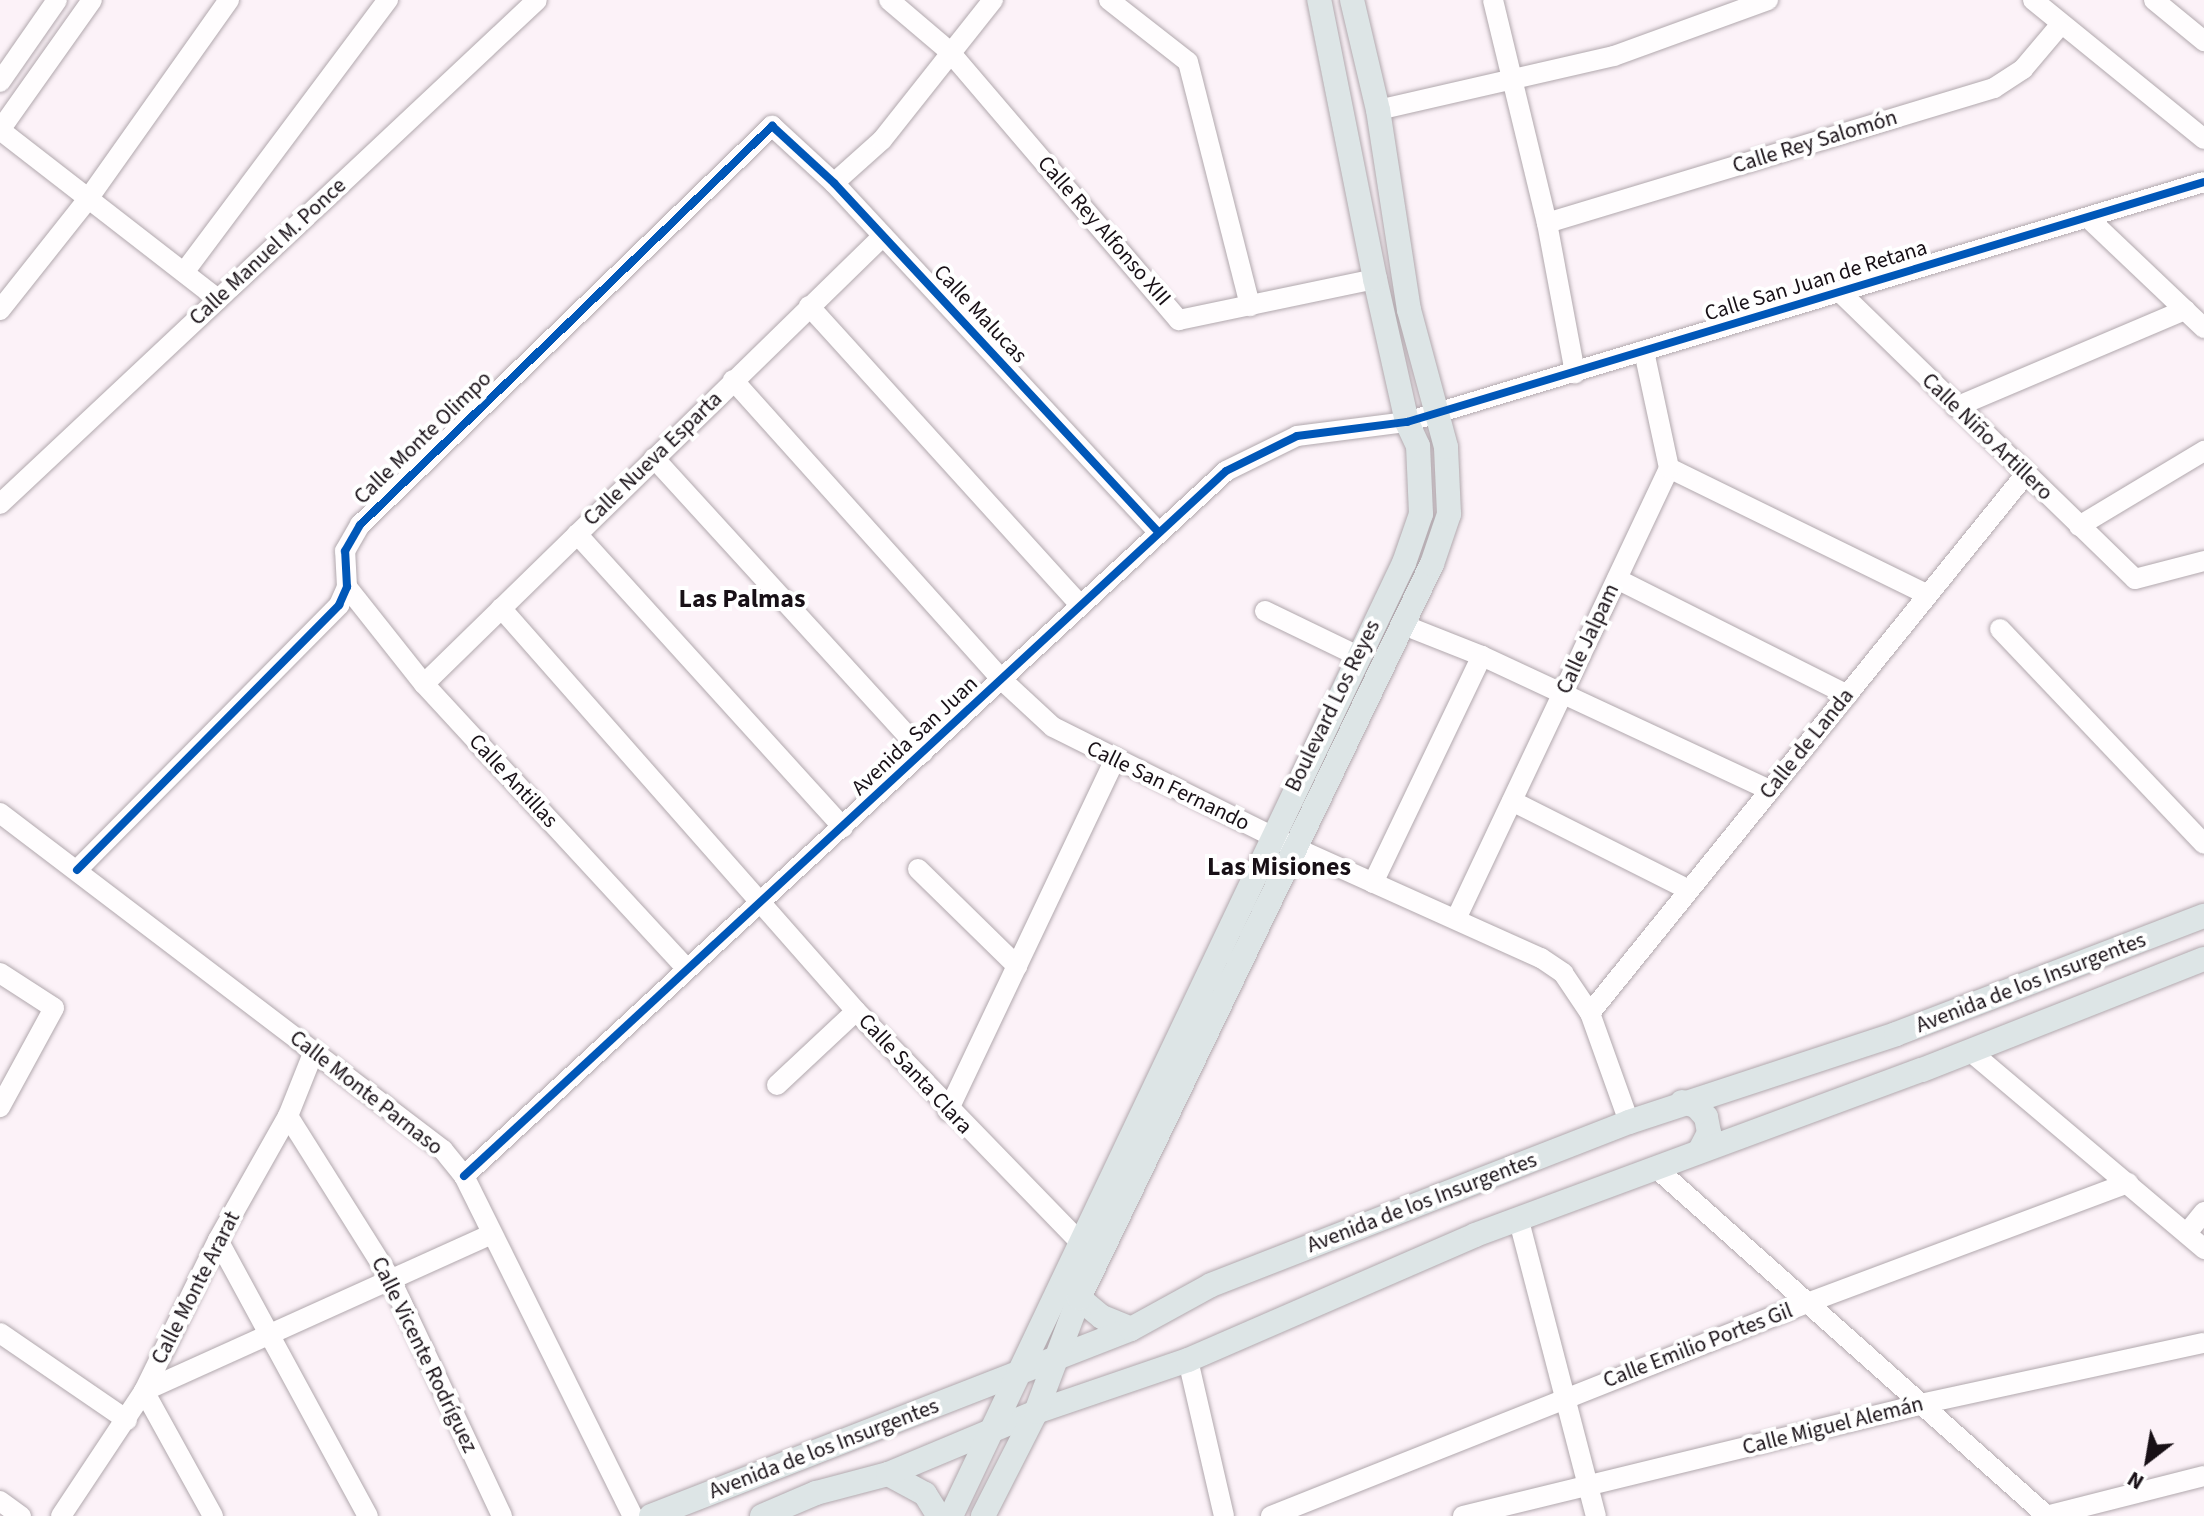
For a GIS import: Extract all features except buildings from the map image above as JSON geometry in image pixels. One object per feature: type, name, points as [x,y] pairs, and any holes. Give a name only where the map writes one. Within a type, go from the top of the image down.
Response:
[{"type":"main road","name":"Boulevard Los Reyes","points":[[983,1516],[1036,1412],[1054,1359],[1270,836],[1356,655],[1404,563],[1421,514],[1418,446],[1407,422],[1375,279],[1319,0]]},
{"type":"main road","name":"Boulevard Los Reyes","points":[[951,1516],[1079,1241],[1153,1120],[1296,848],[1432,564],[1449,514],[1446,447],[1409,310],[1378,110],[1352,0]]},
{"type":"main road","name":"Avenida de los Insurgentes","points":[[651,1516],[1131,1329],[1211,1285],[1629,1122],[1682,1102],[1896,1034],[2204,916]]},
{"type":"main road","name":"Avenida de los Insurgentes","points":[[762,1516],[816,1493],[888,1474],[1036,1412],[1188,1360],[1475,1235],[1519,1221],[1701,1148],[1922,1070],[2204,959]]},
{"type":"main road","points":[[1896,1034],[1900,1053],[1922,1070]]},
{"type":"main road","points":[[1682,1102],[1696,1106],[1706,1117],[1709,1133],[1701,1148]]},
{"type":"main road","points":[[1079,1298],[1102,1317],[1131,1329]]},
{"type":"main road","points":[[888,1474],[925,1494],[939,1516]]},
{"type":"street","points":[[0,82],[57,0]]},
{"type":"street","points":[[92,0],[0,130],[218,299]]},
{"type":"street","points":[[0,310],[88,199],[229,0]]},
{"type":"street","points":[[185,271],[388,0]]},
{"type":"street","name":"Calle Manuel M. Ponce","points":[[0,504],[537,0]]},
{"type":"street","name":"Calle Rey Alfonso XIII","points":[[889,0],[949,51],[1179,320],[1375,279]]},
{"type":"street","points":[[834,183],[882,140],[949,51],[993,0]]},
{"type":"street","points":[[1109,0],[1188,62],[1250,306]]},
{"type":"street","points":[[1493,0],[1547,223],[1575,373]]},
{"type":"street","points":[[1378,110],[1614,56],[1768,0]]},
{"type":"street","points":[[2033,0],[2204,139]]},
{"type":"street","points":[[2154,0],[2204,41]]},
{"type":"street","name":"Calle Rey Salomón","points":[[1547,223],[1994,88],[2023,69],[2061,24]]},
{"type":"street","name":"Calle Malucas","points":[[772,126],[834,183],[1157,531]]},
{"type":"street","name":"Calle Monte Olimpo","points":[[347,587],[345,551],[360,525],[772,126]]},
{"type":"street","name":"Calle San Juan de Retana","points":[[1437,414],[2204,182]]},
{"type":"street","points":[[2088,218],[2204,328]]},
{"type":"street","name":"Calle Nueva Esparta","points":[[424,684],[883,236]]},
{"type":"street","name":"Calle Niño Artillero","points":[[1841,293],[2135,579],[2204,561]]},
{"type":"street","points":[[809,306],[1079,604]]},
{"type":"street","points":[[1956,407],[2185,310]]},
{"type":"street","points":[[1644,351],[1669,468],[1928,595]]},
{"type":"street","name":"Calle San Fernando","points":[[733,380],[1002,680],[1053,727],[1114,761],[1270,836],[1456,919],[1563,973],[1590,1013],[1629,1122]]},
{"type":"street","name":"Avenida San Juan","points":[[464,1176],[761,898],[1002,680],[1157,531],[1226,471],[1297,436],[1407,422],[1437,414]]},
{"type":"street","points":[[2079,526],[2204,451]]},
{"type":"street","points":[[654,458],[923,753]]},
{"type":"street","name":"Calle Jalpam","points":[[1456,919],[1669,468]]},
{"type":"street","name":"Calle de Landa","points":[[1590,1013],[2025,475]]},
{"type":"street","points":[[577,534],[843,827]]},
{"type":"street","points":[[1617,579],[1848,695]]},
{"type":"street","points":[[77,870],[339,605],[347,587]]},
{"type":"street","name":"Calle Antillas","points":[[347,587],[424,684],[687,969]]},
{"type":"street","name":"Calle Santa Clara","points":[[501,608],[761,898],[856,1011],[948,1111],[1079,1241]]},
{"type":"street","points":[[1265,611],[1356,655]]},
{"type":"street","points":[[1401,624],[1563,692],[1770,790]]},
{"type":"street","points":[[2000,629],[2204,844]]},
{"type":"street","points":[[1373,883],[1482,656]]},
{"type":"street","points":[[948,1111],[1114,761]]},
{"type":"street","points":[[1512,801],[1689,890]]},
{"type":"street","name":"Calle Monte Parnaso","points":[[0,813],[443,1150],[464,1176],[633,1516]]},
{"type":"street","points":[[918,869],[1017,966]]},
{"type":"street","points":[[0,973],[54,1008],[0,1107]]},
{"type":"street","points":[[777,1085],[856,1011]]},
{"type":"street","name":"Calle Monte Ararat","points":[[61,1516],[144,1391],[218,1240],[288,1116],[314,1051]]},
{"type":"street","points":[[1970,1051],[2204,1249]]},
{"type":"street","name":"Calle Vicente Rodríguez","points":[[288,1116],[390,1278],[502,1516]]},
{"type":"street","points":[[1655,1167],[2046,1516],[2204,1476]]},
{"type":"street","name":"Calle Emilio Portes Gil","points":[[1271,1516],[1807,1303],[2128,1183]]},
{"type":"street","points":[[2187,1233],[2204,1212]]},
{"type":"street","points":[[1519,1221],[1596,1516]]},
{"type":"street","points":[[213,1516],[144,1391],[491,1234]]},
{"type":"street","points":[[218,1240],[368,1516]]},
{"type":"street","points":[[0,1333],[127,1420]]},
{"type":"street","name":"Calle Miguel Alemán","points":[[1463,1516],[1921,1404],[2204,1343]]},
{"type":"street","points":[[1188,1360],[1224,1516]]},
{"type":"street","points":[[0,1501],[21,1516]]},
{"type":"cycle path","points":[[77,870],[339,605],[347,587],[345,551],[360,525],[772,126],[834,183],[1157,531]]},
{"type":"cycle path","points":[[464,1176],[1226,471],[1297,436],[1407,422],[2204,182]]},
{"type":"district","name":"Las Palmas","points":[[742,599]]},
{"type":"district","name":"Las Misiones","points":[[1279,867]]}]
